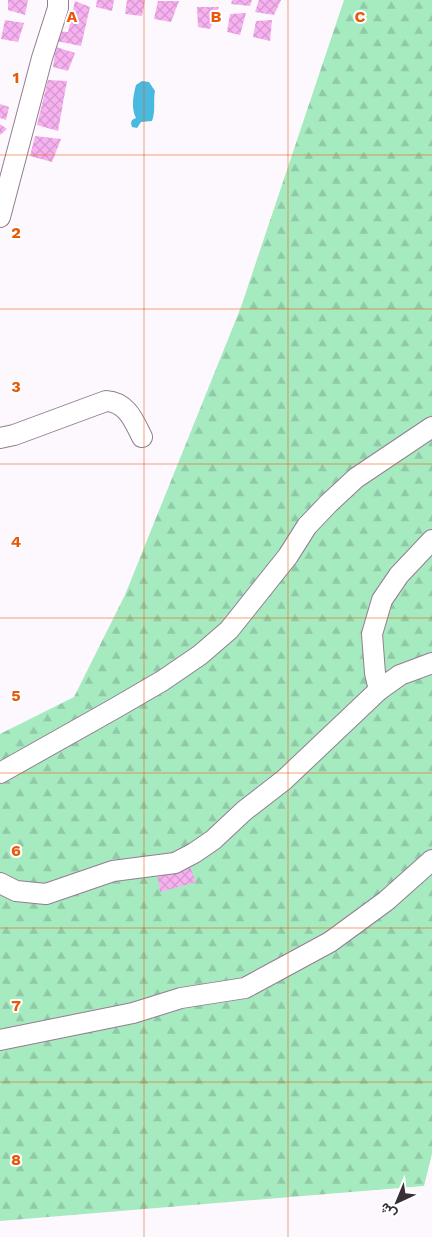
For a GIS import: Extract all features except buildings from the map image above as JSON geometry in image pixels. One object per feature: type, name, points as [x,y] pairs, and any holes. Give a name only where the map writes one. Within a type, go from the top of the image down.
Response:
[{"type":"street","points":[[0,216],[8,157],[61,3]]},
{"type":"street","points":[[0,438],[14,435],[106,401],[114,401],[124,406],[142,437]]},
{"type":"street","points":[[0,773],[162,681],[200,656],[229,630],[288,556],[307,526],[328,503],[356,478],[432,427]]},
{"type":"street","points":[[379,690],[375,673],[372,634],[382,600],[399,575],[432,540]]},
{"type":"street","points":[[0,883],[16,891],[46,894],[113,871],[175,863],[213,840],[244,811],[284,780],[379,690],[400,675],[432,663]]},
{"type":"street","points":[[0,1040],[133,1014],[181,998],[245,988],[330,942],[386,901],[432,860]]},
{"type":"green space","points":[[344,0],[432,0],[432,1154],[424,1186],[0,1221],[0,734],[74,697],[125,595],[241,307]]},
{"type":"water","points":[[142,81],[149,82],[155,91],[154,114],[152,121],[141,122],[137,128],[132,127],[131,123],[136,118],[133,110],[133,98],[136,85]]}]
